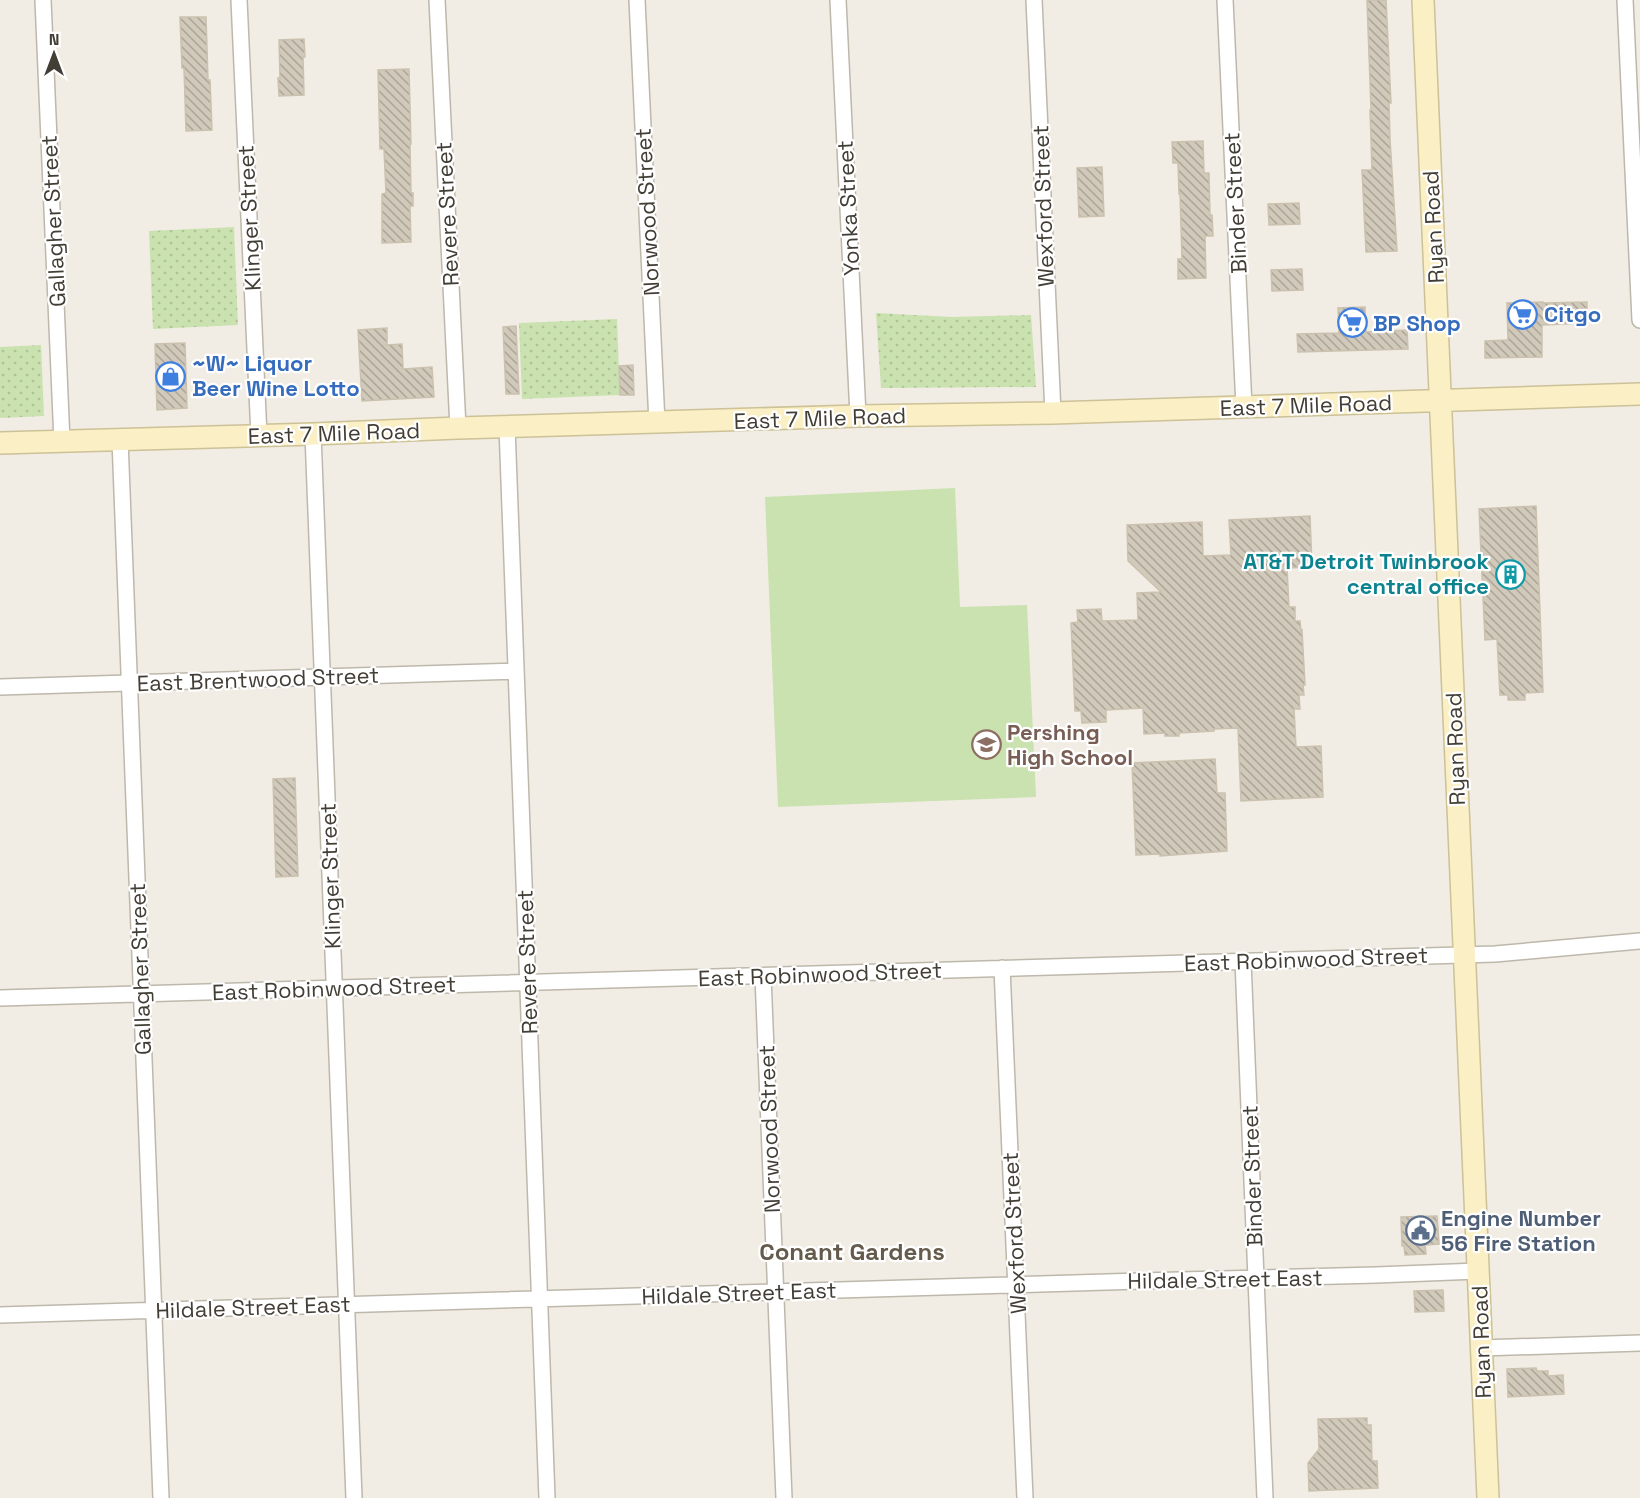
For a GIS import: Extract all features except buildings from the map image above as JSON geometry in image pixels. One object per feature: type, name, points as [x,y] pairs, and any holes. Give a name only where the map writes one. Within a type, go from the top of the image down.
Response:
[{"type":"street","name":"Gallagher Street","points":[[43,0],[62,442]]},
{"type":"street","name":"Klinger Street","points":[[239,0],[259,436]]},
{"type":"street","name":"Revere Street","points":[[437,0],[458,428]]},
{"type":"street","name":"Norwood Street","points":[[637,0],[657,423]]},
{"type":"street","name":"Yonka Street","points":[[838,0],[858,416]]},
{"type":"street","name":"Wexford Street","points":[[1034,0],[1053,413]]},
{"type":"street","name":"Binder Street","points":[[1226,0],[1244,407]]},
{"type":"street","name":"Ryan Road","points":[[1423,0],[1488,1498]]},
{"type":"street","points":[[1625,0],[1640,320]]},
{"type":"street","name":"East 7 Mile Road","points":[[0,443],[1640,394]]},
{"type":"street","name":"Revere Street","points":[[507,427],[547,1498]]},
{"type":"street","name":"Klinger Street","points":[[313,434],[354,1498]]},
{"type":"street","name":"Gallagher Street","points":[[120,440],[161,1498]]},
{"type":"street","name":"East Brentwood Street","points":[[0,687],[516,671]]},
{"type":"street","name":"East Robinwood Street","points":[[0,998],[1495,954],[1640,941]]},
{"type":"street","name":"Binder Street","points":[[1243,961],[1265,1498]]},
{"type":"street","name":"Wexford Street","points":[[1002,968],[1025,1498]]},
{"type":"street","name":"Norwood Street","points":[[763,976],[784,1498]]},
{"type":"street","name":"Hildale Street East","points":[[0,1315],[1478,1271]]},
{"type":"street","points":[[1481,1348],[1640,1343]]},
{"type":"green space","points":[[234,227],[238,325],[153,329],[149,231]]},
{"type":"green space","points":[[876,313],[952,317],[1031,315],[1036,387],[881,388]]},
{"type":"green space","points":[[617,319],[620,395],[522,399],[519,323]]},
{"type":"green space","points":[[41,345],[44,416],[0,418],[0,347]]},
{"type":"green space","points":[[955,488],[960,607],[1027,605],[1036,797],[778,807],[765,497]]},
{"type":"place","name":"Citgo","points":[[1523,314]]},
{"type":"place","name":"BP Shop","points":[[1352,323]]},
{"type":"place","name":"~W~ Liquor Beer Wine Lotto","points":[[171,376]]},
{"type":"place","name":"AT&T Detroit Twinbrook central office","points":[[1510,574]]},
{"type":"place","name":"Pershing High School","points":[[986,745]]},
{"type":"place","name":"Engine Number 56 Fire Station","points":[[1420,1231]]},
{"type":"district","name":"Conant Gardens","points":[[852,1252]]}]
